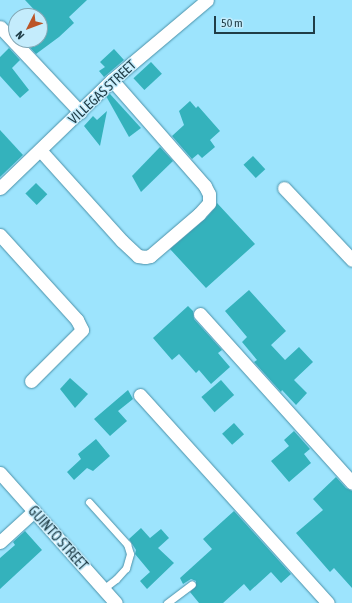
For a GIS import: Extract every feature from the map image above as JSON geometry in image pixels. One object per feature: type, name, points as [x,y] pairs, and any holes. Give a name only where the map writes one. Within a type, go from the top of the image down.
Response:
[{"type":"street","name":"VILLEGAS STREET","points":[[0,188],[112,80],[207,0]]},
{"type":"street","points":[[0,27],[80,112]]},
{"type":"street","points":[[40,150],[122,241],[138,256],[150,256],[199,214],[209,203],[209,194],[205,186],[112,80]]},
{"type":"street","points":[[284,188],[352,260]]},
{"type":"street","points":[[0,234],[77,320],[82,330],[31,381]]},
{"type":"street","points":[[200,314],[352,483]]},
{"type":"street","points":[[140,395],[328,603]]},
{"type":"street","name":"GUINTO STREET","points":[[0,473],[116,603]]},
{"type":"street","points":[[0,542],[34,511]]},
{"type":"lane","points":[[89,502],[127,544],[130,554],[126,568],[116,579],[103,589]]},
{"type":"lane","points":[[167,603],[192,584]]},
{"type":"building","points":[[25,0],[87,0],[69,17],[74,23],[48,45],[48,8],[32,8]]},
{"type":"building","points":[[9,48],[20,60],[12,68],[29,90],[20,98],[0,76],[0,57]]},
{"type":"building","points":[[30,48],[44,48],[36,54]]},
{"type":"building","points":[[114,49],[124,60],[104,77],[99,71],[105,67],[100,62]]},
{"type":"building","points":[[151,62],[162,74],[144,90],[133,78]]},
{"type":"building","points":[[110,94],[141,128],[129,137],[106,96]]},
{"type":"building","points":[[190,101],[196,108],[198,106],[220,131],[210,140],[215,147],[202,158],[198,154],[192,159],[172,136],[184,125],[179,111]]},
{"type":"building","points":[[107,111],[100,146],[84,126],[93,116],[97,120]]},
{"type":"building","points":[[0,130],[23,155],[0,177]]},
{"type":"building","points":[[160,147],[173,161],[141,192],[132,176]]},
{"type":"building","points":[[253,156],[265,169],[256,178],[243,165]]},
{"type":"building","points":[[36,183],[47,194],[37,205],[25,194]]},
{"type":"building","points":[[217,203],[255,244],[206,288],[170,249],[205,219],[215,208]]},
{"type":"building","points":[[249,290],[286,331],[271,345],[285,360],[299,347],[313,362],[294,380],[307,393],[296,405],[282,390],[281,392],[254,362],[257,360],[242,342],[247,337],[225,311]]},
{"type":"building","points":[[188,306],[193,311],[194,319],[222,350],[218,353],[230,367],[211,384],[199,370],[196,373],[179,354],[172,360],[153,338]]},
{"type":"building","points":[[70,378],[88,394],[75,408],[60,389]]},
{"type":"building","points":[[221,380],[234,395],[214,412],[201,397]]},
{"type":"building","points":[[128,390],[133,399],[118,411],[127,421],[110,436],[94,419]]},
{"type":"building","points":[[234,423],[244,434],[232,445],[222,434]]},
{"type":"building","points":[[294,431],[310,449],[304,454],[311,463],[289,482],[271,461],[289,446],[284,440]]},
{"type":"building","points":[[96,439],[110,456],[93,471],[87,468],[74,480],[67,472],[81,459],[78,454]]},
{"type":"building","points":[[336,477],[346,488],[352,491],[352,588],[334,568],[330,572],[296,533],[323,510],[313,499]]},
{"type":"building","points":[[234,511],[291,574],[281,583],[271,572],[250,591],[244,584],[223,603],[199,603],[190,592],[196,586],[196,581],[191,579],[183,584],[180,578],[212,549],[203,539]]},
{"type":"building","points":[[141,528],[150,538],[161,529],[169,538],[158,548],[174,563],[147,589],[140,581],[150,572],[135,554],[136,550],[129,539]]},
{"type":"building","points":[[25,531],[42,550],[0,589],[0,558],[15,545],[13,542]]}]
